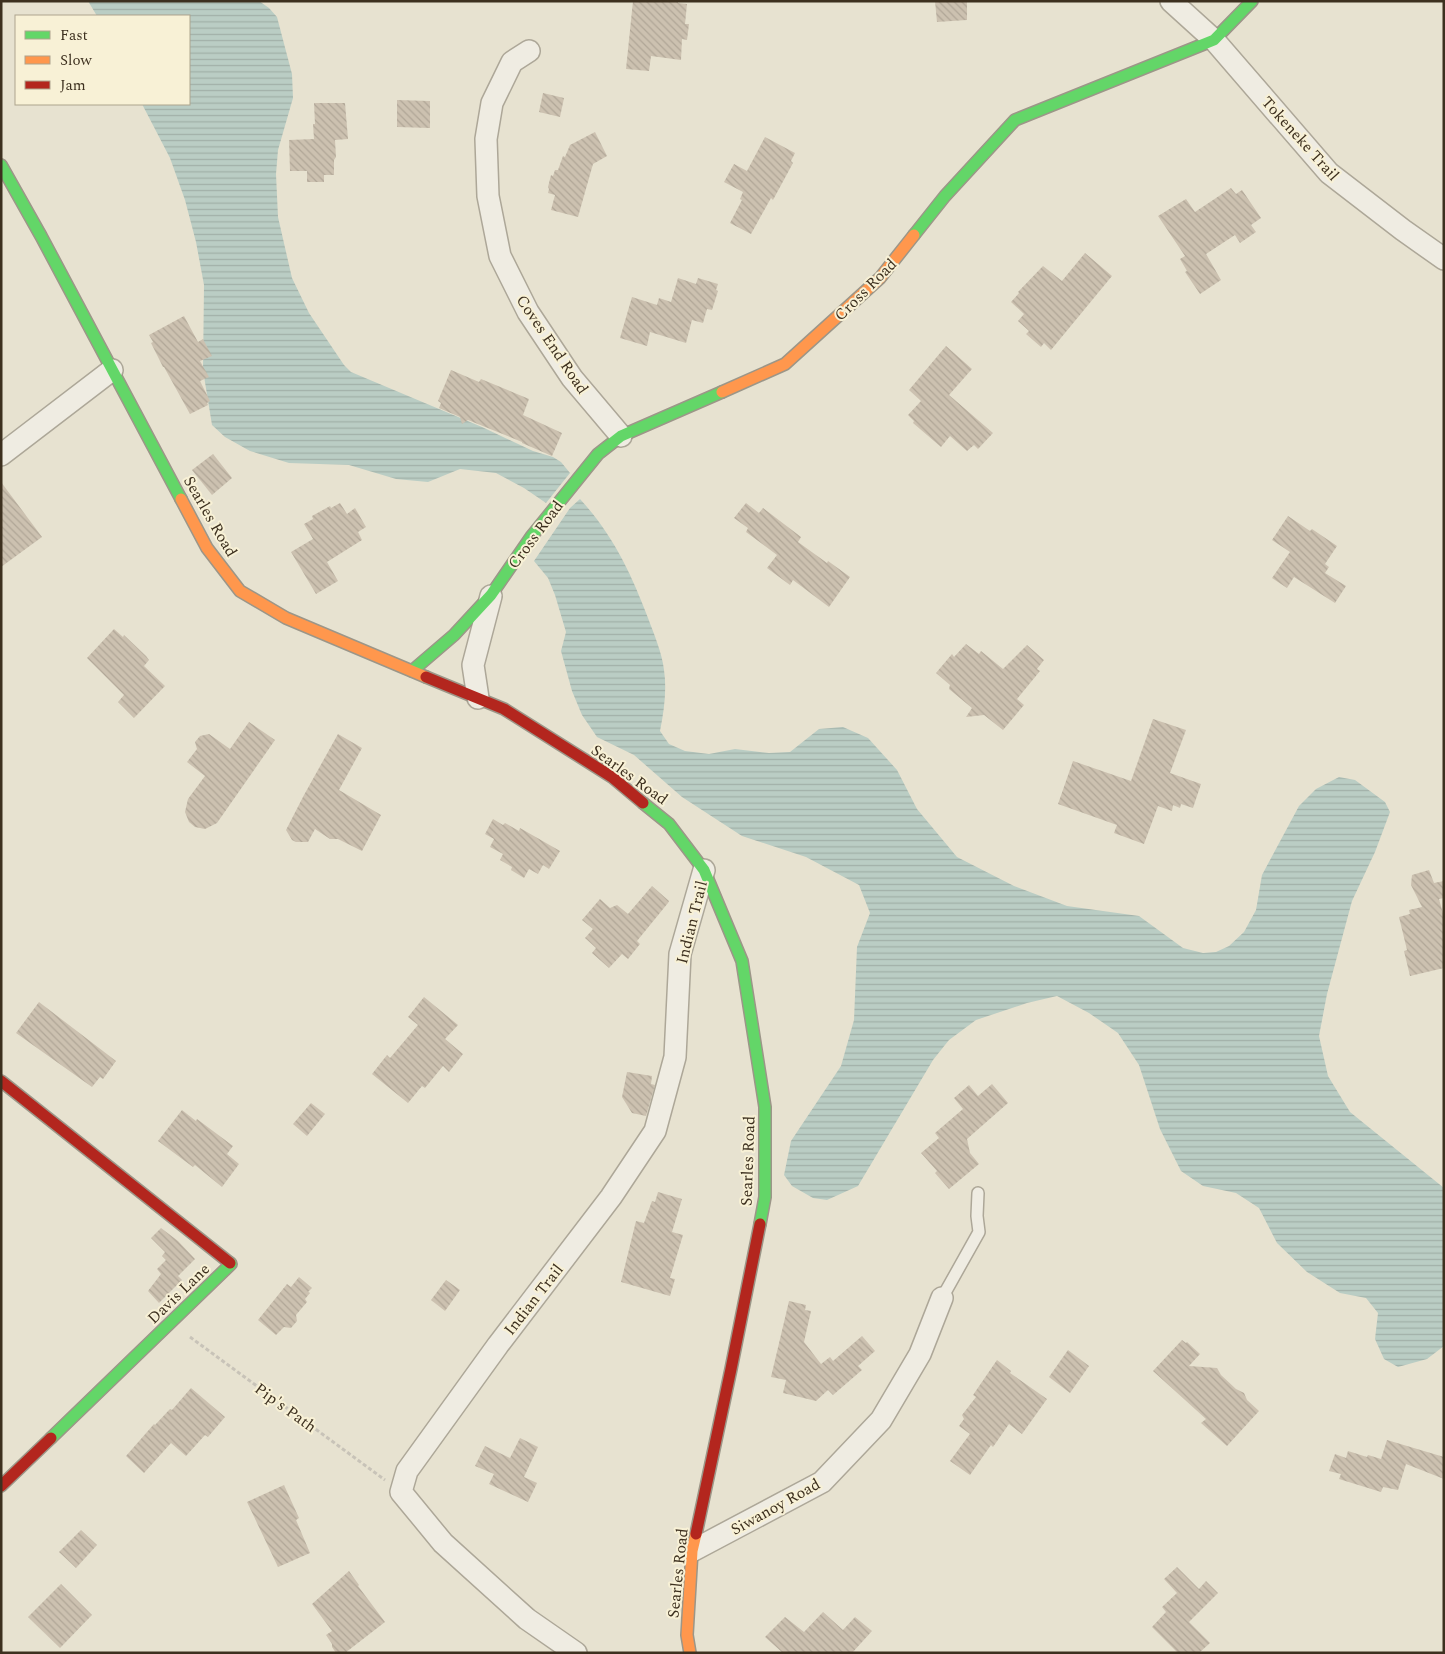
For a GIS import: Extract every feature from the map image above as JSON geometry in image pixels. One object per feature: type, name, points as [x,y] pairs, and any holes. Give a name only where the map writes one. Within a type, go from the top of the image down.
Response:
[{"type":"street","name":"Tokeneke Trail","points":[[1171,1],[1214,40],[1329,173],[1444,259]]},
{"type":"street","name":"Cross Road","points":[[412,671],[454,635],[492,595],[531,537],[598,454],[621,436],[785,364],[880,278],[945,196],[1016,120],[1214,40],[1252,1]]},
{"type":"street","name":"Coves End Road","points":[[529,51],[512,62],[492,103],[486,139],[488,196],[500,256],[528,312],[572,378],[621,436]]},
{"type":"street","name":"Searles Road","points":[[1,165],[25,206],[207,548],[240,591],[286,618],[504,709],[612,777],[669,824],[704,870],[742,961],[765,1107],[765,1197],[692,1551],[687,1635],[690,1653]]},
{"type":"street","points":[[1,455],[112,370]]},
{"type":"street","name":"Cross Road","points":[[478,698],[473,665],[492,595]]},
{"type":"street","name":"Indian Trail","points":[[401,1492],[407,1471],[498,1345],[611,1197],[655,1131],[675,1056],[680,954],[704,870]]},
{"type":"street","name":"Davis Lane","points":[[1,1081],[231,1264],[1,1486]]},
{"type":"street","name":"Siwanoy Road","points":[[692,1551],[822,1482],[881,1420],[920,1354],[942,1298]]},
{"type":"street","points":[[401,1492],[443,1543],[527,1619],[576,1653]]},
{"type":"lane","points":[[942,1298],[979,1232],[977,1216],[978,1193]]},
{"type":"path","name":"Pip's Path","points":[[171,1322],[401,1492]]},
{"type":"shaded area","points":[[88,1],[259,1],[269,8],[277,17],[292,74],[293,98],[278,150],[276,174],[278,217],[292,278],[309,313],[344,365],[351,372],[561,462],[570,473],[546,503],[524,488],[496,473],[460,469],[428,482],[396,479],[349,465],[289,463],[250,451],[225,437],[212,425],[203,370],[204,285],[196,242],[185,200],[170,158],[143,105],[190,105],[190,15],[96,15]]},
{"type":"shaded area","points":[[580,499],[612,541],[642,601],[662,657],[665,678],[665,700],[660,731],[669,744],[685,751],[709,754],[735,749],[769,753],[790,752],[819,729],[843,727],[868,738],[897,770],[917,809],[957,857],[1014,886],[1067,906],[1139,916],[1183,948],[1203,953],[1216,952],[1229,946],[1244,932],[1256,910],[1262,875],[1299,806],[1316,789],[1339,777],[1355,780],[1385,802],[1390,812],[1375,852],[1352,901],[1327,994],[1319,1036],[1328,1076],[1350,1112],[1444,1188],[1444,1346],[1427,1359],[1398,1367],[1384,1359],[1375,1339],[1378,1313],[1366,1298],[1340,1293],[1307,1272],[1277,1243],[1259,1208],[1236,1193],[1203,1186],[1181,1171],[1160,1129],[1139,1065],[1118,1033],[1089,1013],[1057,996],[1027,1003],[976,1020],[949,1040],[933,1060],[858,1186],[827,1200],[813,1198],[792,1186],[784,1175],[791,1141],[841,1066],[854,1020],[857,947],[870,913],[859,885],[806,857],[742,836],[682,797],[634,755],[597,737],[582,715],[572,691],[561,651],[566,632],[555,595],[548,578],[534,561],[570,508]]},
{"type":"building","points":[[633,1],[678,1],[678,3],[687,4],[685,24],[689,24],[687,40],[682,39],[681,60],[651,56],[649,71],[626,69]]},
{"type":"building","points":[[935,1],[967,1],[967,20],[937,22]]},
{"type":"building","points":[[543,93],[564,98],[560,117],[539,112]]},
{"type":"building","points":[[397,100],[430,101],[430,128],[397,127]]},
{"type":"building","points":[[314,103],[345,103],[348,139],[335,140],[334,175],[324,175],[324,182],[307,182],[307,171],[290,171],[289,140],[314,139]]},
{"type":"building","points":[[595,132],[607,156],[593,164],[578,217],[551,210],[555,195],[548,193],[551,175],[553,176],[555,170],[558,170],[563,156],[565,157],[570,145]]},
{"type":"building","points":[[765,137],[795,153],[791,161],[793,163],[773,200],[771,198],[751,234],[730,223],[742,200],[740,199],[743,192],[724,182],[734,164],[747,171]]},
{"type":"building","points":[[1231,188],[1236,194],[1242,190],[1261,218],[1251,225],[1256,232],[1240,243],[1235,235],[1206,254],[1221,280],[1200,294],[1185,272],[1187,271],[1180,259],[1185,256],[1158,216],[1186,199],[1195,212]]},
{"type":"building","points":[[1085,253],[1112,276],[1051,350],[1044,343],[1041,347],[1026,334],[1029,331],[1018,321],[1024,314],[1011,302],[1043,266],[1062,281]]},
{"type":"building","points":[[678,278],[696,284],[698,278],[718,284],[716,290],[718,291],[712,310],[707,309],[703,323],[692,320],[686,343],[650,332],[647,346],[620,338],[632,297],[657,305],[659,298],[671,302]]},
{"type":"building","points":[[184,316],[198,342],[203,339],[212,356],[200,361],[209,377],[200,381],[210,401],[207,403],[208,405],[190,414],[163,367],[149,335]]},
{"type":"building","points":[[946,346],[972,369],[949,395],[993,433],[978,449],[974,445],[967,451],[950,436],[941,447],[913,423],[914,421],[908,415],[921,401],[909,390]]},
{"type":"building","points":[[451,370],[479,382],[481,379],[529,399],[523,415],[562,433],[552,456],[468,420],[462,424],[460,417],[439,408],[441,403],[438,401]]},
{"type":"building","points":[[213,454],[232,478],[212,495],[192,470]]},
{"type":"building","points":[[1,482],[42,537],[1,567]]},
{"type":"building","points":[[340,503],[347,514],[355,508],[366,527],[358,532],[362,540],[327,562],[338,581],[316,594],[291,552],[313,539],[304,524],[313,519],[312,516]]},
{"type":"building","points":[[746,503],[759,513],[763,508],[801,537],[798,542],[850,577],[829,607],[793,580],[790,585],[767,568],[777,555],[746,532],[748,528],[734,518]]},
{"type":"building","points":[[1288,516],[1337,546],[1325,564],[1329,567],[1325,573],[1346,586],[1335,603],[1294,577],[1287,588],[1272,578],[1290,552],[1272,540]]},
{"type":"building","points":[[114,629],[123,637],[124,635],[146,656],[149,660],[144,666],[165,686],[134,718],[118,702],[124,695],[87,658]]},
{"type":"building","points":[[966,644],[979,654],[981,651],[1003,669],[1027,645],[1044,660],[1037,669],[1040,671],[1017,699],[1024,705],[1003,730],[984,715],[966,717],[972,708],[949,689],[950,685],[936,673],[952,654],[954,657]]},
{"type":"building","points":[[1153,719],[1186,730],[1170,773],[1201,784],[1193,808],[1181,804],[1180,808],[1173,805],[1172,811],[1158,806],[1144,844],[1114,833],[1117,825],[1058,804],[1073,761],[1131,781]]},
{"type":"building","points":[[249,722],[275,740],[217,823],[205,829],[195,827],[189,822],[185,812],[188,799],[205,776],[187,762],[197,749],[195,742],[200,736],[209,734],[230,749]]},
{"type":"building","points":[[338,734],[362,748],[339,790],[381,815],[362,851],[338,839],[330,839],[315,829],[308,842],[296,842],[292,840],[286,830]]},
{"type":"building","points":[[493,819],[519,831],[520,828],[560,851],[549,869],[543,865],[538,874],[529,869],[524,878],[511,870],[512,867],[500,860],[503,854],[490,847],[494,839],[485,834]]},
{"type":"building","points":[[1429,870],[1434,883],[1444,881],[1444,898],[1439,899],[1444,917],[1444,968],[1410,976],[1404,951],[1407,950],[1399,917],[1410,914],[1409,910],[1422,907],[1411,885],[1412,875]]},
{"type":"building","points":[[652,886],[669,901],[668,903],[637,941],[640,944],[628,959],[622,954],[609,968],[592,953],[596,948],[585,938],[593,929],[582,920],[600,899],[610,908],[617,905],[628,914]]},
{"type":"building","points":[[424,997],[458,1025],[445,1039],[463,1054],[449,1072],[443,1066],[425,1088],[422,1086],[408,1103],[372,1074],[387,1055],[390,1058],[418,1025],[408,1017]]},
{"type":"building","points":[[39,1002],[116,1061],[103,1079],[100,1077],[92,1087],[16,1033]]},
{"type":"building","points":[[627,1072],[652,1076],[651,1084],[655,1085],[646,1116],[632,1113],[622,1097]]},
{"type":"building","points":[[992,1084],[1008,1103],[967,1139],[970,1153],[979,1164],[949,1189],[935,1173],[937,1171],[921,1153],[939,1138],[935,1133],[963,1109],[954,1098],[969,1085],[978,1096]]},
{"type":"building","points":[[311,1103],[325,1114],[307,1136],[293,1124]]},
{"type":"building","points":[[182,1110],[233,1146],[227,1154],[239,1164],[222,1187],[195,1165],[193,1167],[158,1141]]},
{"type":"building","points":[[658,1192],[682,1199],[672,1232],[683,1235],[670,1278],[675,1279],[670,1296],[621,1282],[636,1221],[644,1223],[652,1201],[655,1202]]},
{"type":"building","points":[[161,1228],[178,1241],[195,1259],[178,1276],[182,1280],[159,1303],[148,1291],[161,1274],[157,1269],[166,1260],[162,1256],[165,1252],[151,1238]]},
{"type":"building","points":[[299,1277],[312,1288],[305,1299],[307,1302],[296,1315],[297,1321],[291,1328],[284,1327],[276,1335],[258,1320],[287,1284],[291,1287]]},
{"type":"building","points":[[446,1280],[460,1290],[445,1311],[431,1300]]},
{"type":"building","points":[[789,1301],[806,1305],[805,1310],[811,1311],[804,1342],[821,1364],[830,1357],[833,1361],[862,1336],[875,1351],[858,1366],[862,1370],[833,1395],[828,1390],[816,1401],[783,1393],[786,1380],[771,1377]]},
{"type":"building","points":[[1182,1340],[1200,1354],[1189,1366],[1217,1368],[1221,1375],[1236,1389],[1244,1393],[1247,1400],[1259,1411],[1227,1446],[1201,1423],[1206,1419],[1153,1371]]},
{"type":"building","points":[[1068,1350],[1089,1366],[1070,1393],[1049,1377]]},
{"type":"building","points":[[997,1360],[1011,1371],[1010,1373],[1047,1399],[1022,1434],[1009,1424],[993,1447],[991,1445],[970,1475],[950,1461],[970,1434],[959,1426],[964,1419],[962,1415],[976,1397],[973,1395]]},
{"type":"building","points":[[191,1388],[225,1417],[208,1437],[205,1435],[186,1456],[171,1443],[144,1473],[126,1456],[154,1424],[170,1409],[172,1410]]},
{"type":"building","points":[[520,1438],[538,1447],[524,1477],[537,1483],[528,1502],[489,1484],[494,1474],[475,1466],[485,1446],[510,1458]]},
{"type":"building","points":[[1387,1440],[1444,1457],[1444,1479],[1406,1464],[1398,1490],[1383,1487],[1381,1492],[1339,1479],[1341,1474],[1329,1471],[1335,1454],[1346,1458],[1348,1451],[1381,1459]]},
{"type":"building","points":[[284,1485],[299,1518],[296,1520],[310,1553],[278,1567],[247,1502]]},
{"type":"building","points":[[81,1530],[97,1545],[76,1568],[59,1552]]},
{"type":"building","points":[[1177,1567],[1199,1589],[1206,1581],[1218,1593],[1189,1622],[1210,1643],[1199,1653],[1178,1653],[1152,1627],[1166,1612],[1162,1607],[1177,1593],[1164,1579]]},
{"type":"building","points":[[349,1571],[385,1622],[345,1653],[336,1653],[326,1635],[332,1631],[312,1604]]},
{"type":"building","points":[[61,1584],[92,1615],[60,1648],[28,1617]]},
{"type":"building","points":[[823,1612],[843,1630],[855,1617],[872,1631],[852,1653],[783,1653],[765,1637],[785,1617],[804,1632]]},
{"type":"traffic: fast","points":[[914,235],[945,196],[1015,120],[1214,40],[1252,1]]},
{"type":"traffic: fast","points":[[1,165],[41,236],[181,499]]},
{"type":"traffic: fast","points":[[412,671],[454,635],[491,595],[531,537],[598,454],[621,436],[722,392]]},
{"type":"traffic: fast","points":[[643,803],[669,824],[704,870],[742,961],[765,1107],[765,1197],[760,1224]]},
{"type":"traffic: fast","points":[[51,1438],[230,1263]]},
{"type":"traffic: slow","points":[[722,392],[785,364],[880,278],[914,235]]},
{"type":"traffic: slow","points":[[181,499],[207,548],[240,591],[286,618],[426,677]]},
{"type":"traffic: slow","points":[[690,1653],[687,1635],[692,1551],[696,1534]]},
{"type":"traffic: jam","points":[[426,677],[504,709],[612,777],[643,803]]},
{"type":"traffic: jam","points":[[1,1081],[230,1263]]},
{"type":"traffic: jam","points":[[696,1534],[760,1224]]},
{"type":"traffic: jam","points":[[1,1486],[51,1438]]}]
